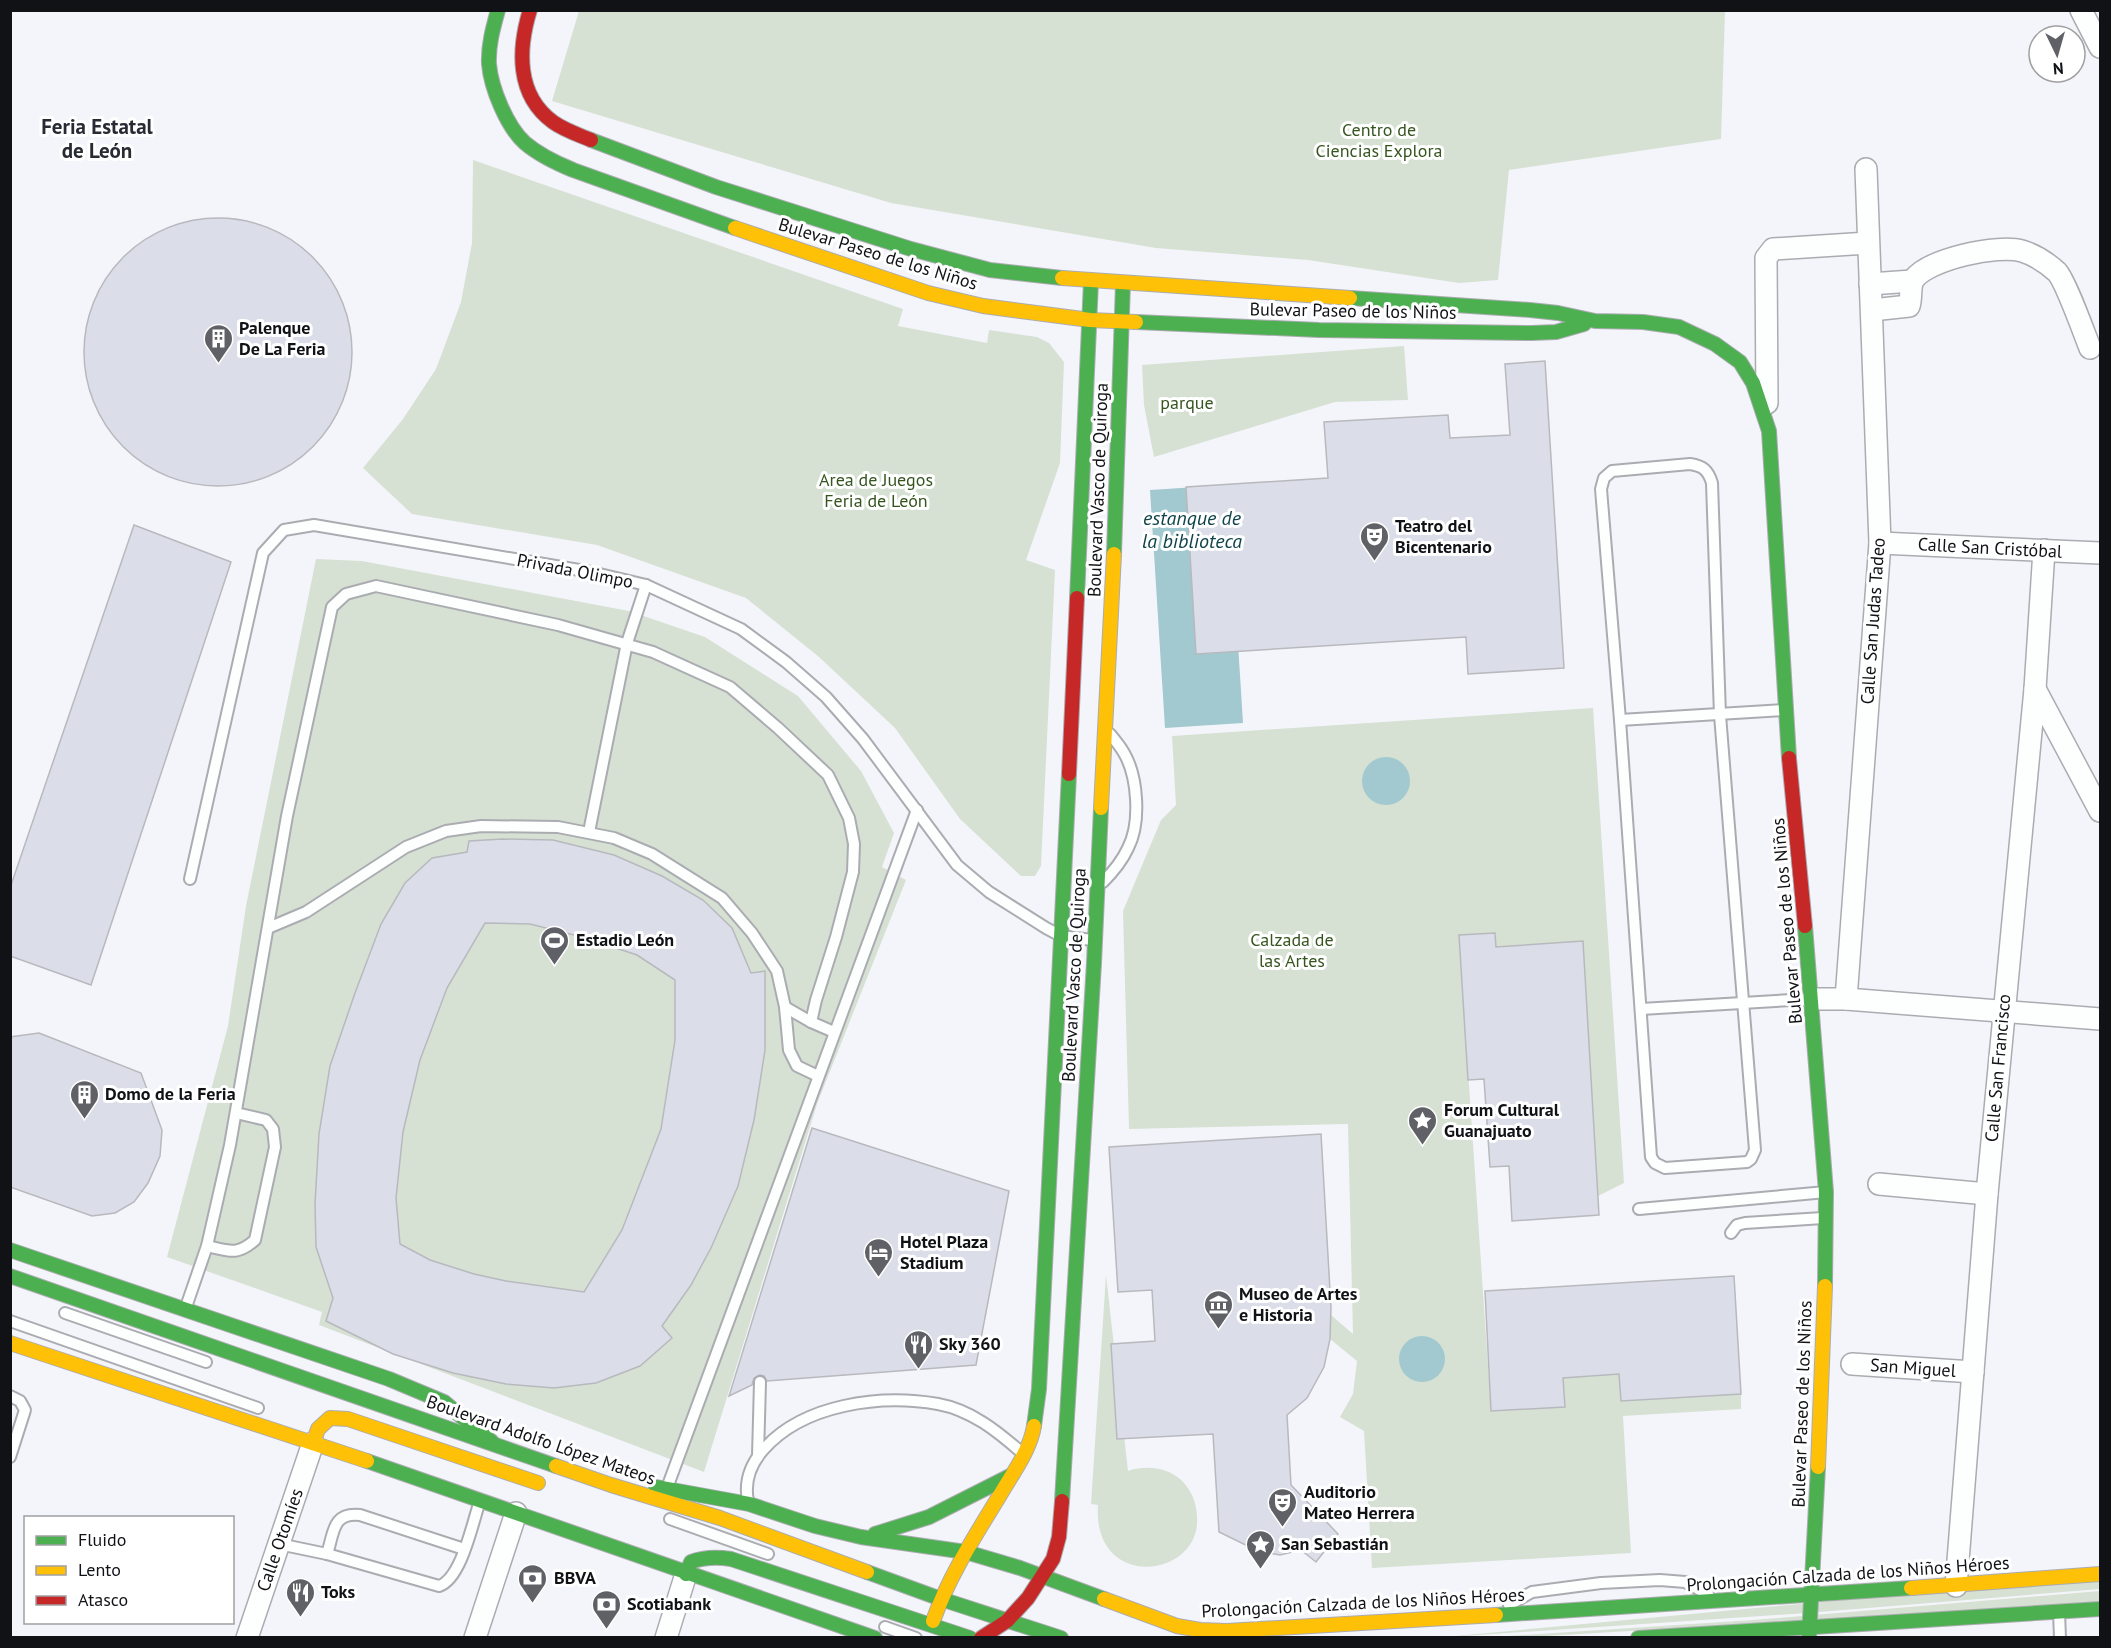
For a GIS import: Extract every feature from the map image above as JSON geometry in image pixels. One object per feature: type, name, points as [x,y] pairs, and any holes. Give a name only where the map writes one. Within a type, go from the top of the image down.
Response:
[{"type":"street","name":"Bulevar Paseo de los Niños","points":[[498,10],[491,34],[489,65],[496,94],[509,122],[525,142],[550,160],[702,217],[928,292],[983,306],[1090,320],[1319,330],[1532,333],[1556,332],[1595,321]]},
{"type":"street","name":"Bulevar Paseo de los Niños","points":[[530,10],[520,48],[520,69],[526,88],[553,122],[574,133],[716,187],[911,249],[990,270],[1123,283],[1530,310],[1595,321],[1643,322],[1679,327],[1715,344],[1740,362],[1753,383],[1769,431],[1785,710],[1812,999],[1826,1192],[1827,1218],[1810,1633]]},
{"type":"street","points":[[2081,10],[2100,47]]},
{"type":"street","name":"Calle San Judas Tadeo","points":[[1846,999],[1880,543],[1866,169]]},
{"type":"street","points":[[1769,431],[1766,372],[1766,258],[1773,249],[1868,243]]},
{"type":"street","points":[[1872,310],[1909,306],[1912,281],[1923,269],[1940,261],[1965,255],[2019,250],[2041,259],[2059,274],[2090,348]]},
{"type":"street","name":"Boulevard Vasco de Quiroga","points":[[933,1621],[941,1599],[1024,1454],[1033,1432],[1042,1355],[1091,280]]},
{"type":"street","points":[[1870,284],[1912,281]]},
{"type":"street","name":"Boulevard Vasco de Quiroga","points":[[980,1634],[1007,1621],[1043,1578],[1053,1560],[1060,1527],[1095,941],[1104,726],[1115,545],[1123,283]]},
{"type":"street","name":"Calle San Cristóbal","points":[[1880,543],[2100,553]]},
{"type":"street","name":"Calle San Francisco","points":[[1956,1586],[1987,1194],[2035,689],[2044,550]]},
{"type":"street","points":[[2035,689],[2100,811]]},
{"type":"street","points":[[1812,999],[1846,999],[2100,1019]]},
{"type":"street","points":[[1879,1184],[1987,1194]]},
{"type":"street","points":[[10,1250],[389,1379],[444,1402],[495,1444]]},
{"type":"street","name":"Boulevard Adolfo López Mateos","points":[[10,1276],[611,1485],[720,1518],[941,1599],[1061,1638]]},
{"type":"street","points":[[10,1343],[120,1381],[317,1432],[516,1513],[685,1564],[875,1638]]},
{"type":"street","name":"San Miguel","points":[[1852,1364],[1973,1372]]},
{"type":"street","points":[[317,1432],[330,1418],[348,1419],[550,1482]]},
{"type":"street","name":"Calle Otomíes","points":[[247,1638],[317,1432]]},
{"type":"street","points":[[861,1537],[898,1530],[937,1515],[1012,1475]]},
{"type":"street","name":"Prolongación Calzada de los Niños Héroes","points":[[611,1485],[667,1488],[749,1504],[815,1526],[861,1537],[966,1552],[1011,1565],[1153,1618],[1200,1630],[1227,1631],[1813,1596],[2100,1574]]},
{"type":"street","points":[[475,1638],[516,1513]]},
{"type":"street","points":[[657,1515],[720,1518]]},
{"type":"street","points":[[685,1564],[701,1558],[731,1559],[980,1634]]},
{"type":"street","points":[[666,1638],[685,1564]]},
{"type":"street","points":[[1638,1638],[1810,1633],[1937,1625],[2100,1609]]},
{"type":"lane","points":[[1690,464],[1702,466],[1709,474],[1712,483],[1720,715],[1755,1150],[1747,1162],[1665,1168],[1655,1163],[1651,1157],[1601,489],[1604,478],[1612,471],[1690,464]]},
{"type":"lane","name":"Privada Olimpo","points":[[190,879],[263,553],[284,530],[314,525],[591,572],[646,585],[741,629],[786,662],[826,697],[863,739],[957,865],[989,892],[1061,936],[1095,941]]},
{"type":"lane","points":[[590,832],[627,644],[646,585]]},
{"type":"lane","points":[[185,1310],[207,1246],[236,1113],[287,816],[332,607],[346,594],[376,586],[558,625],[627,644],[652,652],[729,687],[778,728],[828,775],[849,818],[854,844],[853,872],[836,938],[816,1000],[812,1022]]},
{"type":"lane","points":[[1620,720],[1785,710]]},
{"type":"lane","points":[[1097,889],[1129,848],[1136,828],[1137,804],[1125,754],[1104,726]]},
{"type":"lane","points":[[667,1488],[917,810]]},
{"type":"lane","points":[[268,928],[317,906],[406,847],[446,831],[481,825],[558,827],[614,838],[652,854],[722,898],[752,933],[777,972],[785,1007],[789,1050],[797,1066],[818,1076]]},
{"type":"lane","points":[[1641,1009],[1812,999]]},
{"type":"lane","points":[[785,1007],[834,1032]]},
{"type":"lane","points":[[207,1246],[232,1252],[245,1249],[255,1240],[275,1147],[273,1129],[266,1120],[236,1113]]},
{"type":"lane","points":[[1639,1209],[1826,1192]]},
{"type":"lane","points":[[1731,1233],[1737,1225],[1745,1223],[1827,1218]]},
{"type":"lane","points":[[53,1308],[215,1365]]},
{"type":"lane","points":[[10,1321],[274,1413]]},
{"type":"lane","points":[[758,1456],[760,1382]]},
{"type":"lane","points":[[10,1396],[20,1401],[25,1410],[10,1457]]},
{"type":"lane","points":[[749,1504],[746,1484],[750,1467],[771,1441],[794,1423],[819,1412],[848,1405],[894,1401],[938,1404],[978,1419],[1024,1454]]},
{"type":"lane","points":[[339,1406],[550,1482]]},
{"type":"lane","points":[[279,1544],[327,1554],[438,1586],[448,1581],[464,1549],[481,1500]]},
{"type":"lane","points":[[327,1554],[338,1521],[343,1515],[351,1514],[464,1549]]},
{"type":"lane","points":[[657,1515],[779,1558]]},
{"type":"lane","points":[[685,1564],[713,1570]]},
{"type":"lane","points":[[1493,1615],[1532,1592],[1601,1582],[1660,1580],[1685,1582],[1722,1600]]},
{"type":"lane","points":[[2059,1612],[2060,1638]]},
{"type":"lane","points":[[871,1622],[916,1638]]},
{"type":"lane","points":[[980,1634],[1003,1638]]},
{"type":"green space","name":"Centro de Ciencias Explora","points":[[579,11],[1725,11],[1721,139],[1509,170],[1498,280],[1459,283],[1308,260],[1156,248],[891,203],[552,101]]},
{"type":"green space","name":"Area de Juegos Feria de León","points":[[473,160],[903,309],[898,326],[987,343],[989,330],[1037,337],[1049,343],[1064,362],[1060,463],[1026,560],[1055,570],[1041,866],[1035,876],[1021,876],[960,819],[895,728],[819,657],[746,598],[597,545],[412,514],[363,468],[403,419],[436,369],[461,302],[472,243]]},
{"type":"green space","name":"parque","points":[[1404,346],[1408,400],[1335,402],[1154,457],[1144,405],[1142,365]]},
{"type":"green space","name":"Estadio León","points":[[316,559],[362,561],[629,611],[705,637],[798,696],[861,771],[894,833],[882,867],[906,880],[817,1104],[704,1472],[319,1325],[322,1312],[167,1257],[228,1026],[246,906]]},
{"type":"green space","name":"Calzada de las Artes","points":[[1593,708],[1624,1183],[1598,1196],[1581,942],[1496,947],[1459,936],[1491,1411],[1564,1407],[1562,1355],[1583,1353],[1584,1377],[1619,1374],[1621,1401],[1741,1394],[1741,1409],[1623,1416],[1631,1553],[1372,1568],[1364,1431],[1340,1417],[1353,1394],[1357,1361],[1330,1339],[1331,1315],[1353,1334],[1348,1124],[1129,1129],[1123,911],[1161,820],[1176,805],[1172,736]]},
{"type":"green space","points":[[1106,1275],[1128,1471],[1155,1468],[1174,1475],[1190,1491],[1197,1516],[1194,1537],[1183,1553],[1166,1563],[1147,1567],[1128,1563],[1112,1552],[1101,1533],[1098,1505],[1091,1504]]},
{"type":"green space","points":[[2100,1576],[2100,1589],[1807,1613],[1434,1638]]},
{"type":"green space","points":[[2100,1591],[2100,1603],[1530,1637],[1477,1638],[1753,1620]]},
{"type":"water","name":"estanque de la biblioteca","points":[[1228,485],[1243,723],[1165,728],[1150,490]]},
{"type":"water","points":[[1386,757],[1403,764],[1410,781],[1403,798],[1386,805],[1369,798],[1362,781],[1369,764]]},
{"type":"water","points":[[1422,1336],[1438,1343],[1445,1359],[1438,1375],[1422,1382],[1406,1375],[1399,1359],[1406,1343]]},
{"type":"building","name":"Palenque De La Feria","points":[[231,218],[269,228],[293,240],[313,257],[330,277],[342,301],[350,326],[352,352],[350,378],[342,403],[330,427],[313,447],[293,464],[269,476],[244,484],[205,486],[167,476],[143,464],[114,437],[106,427],[94,403],[86,378],[84,339],[94,301],[106,277],[133,248],[143,240],[167,228],[192,220]]},
{"type":"building","name":"Teatro del Bicentenario","points":[[1545,361],[1564,668],[1468,674],[1466,637],[1196,654],[1186,487],[1328,478],[1324,422],[1448,415],[1450,438],[1510,435],[1505,364]]},
{"type":"building","points":[[134,525],[231,562],[91,985],[10,956],[10,888]]},
{"type":"building","points":[[553,840],[614,855],[662,876],[703,900],[732,928],[751,973],[765,971],[765,1050],[754,1120],[738,1186],[711,1248],[691,1285],[662,1326],[672,1338],[640,1366],[596,1383],[554,1388],[506,1384],[453,1373],[393,1354],[326,1321],[333,1298],[316,1247],[315,1204],[319,1134],[330,1066],[381,924],[405,883],[432,858],[467,852],[469,841]],"holes":[[[485,923],[530,924],[582,937],[637,955],[675,980],[675,1040],[661,1129],[622,1230],[584,1292],[474,1274],[430,1260],[400,1244],[396,1198],[403,1132],[420,1060],[447,988]]]},
{"type":"building","points":[[1495,933],[1496,947],[1583,941],[1599,1215],[1512,1221],[1509,1166],[1490,1167],[1484,1079],[1468,1080],[1459,935]]},
{"type":"building","name":"Domo de la Feria","points":[[39,1033],[141,1073],[162,1130],[160,1156],[148,1183],[134,1202],[115,1213],[92,1216],[10,1187],[10,1037]]},
{"type":"building","name":"Hotel Plaza Stadium","points":[[812,1128],[1009,1191],[976,1365],[767,1381],[764,1376],[760,1375],[754,1378],[752,1385],[729,1396]]},
{"type":"building","name":"Museo de Artes e Historia","points":[[1321,1134],[1331,1308],[1330,1339],[1324,1367],[1307,1398],[1287,1415],[1291,1485],[1338,1534],[1316,1562],[1301,1550],[1280,1555],[1258,1551],[1219,1532],[1213,1434],[1117,1439],[1111,1344],[1155,1341],[1152,1290],[1118,1292],[1109,1147]]},
{"type":"building","points":[[1734,1276],[1741,1394],[1621,1401],[1619,1374],[1563,1378],[1565,1407],[1491,1411],[1485,1291]]},
{"type":"traffic: fast","points":[[498,10],[489,50],[490,74],[506,117],[525,143],[573,170],[735,228]]},
{"type":"traffic: fast","points":[[591,140],[716,187],[911,249],[990,270],[1062,278]]},
{"type":"traffic: fast","points":[[1077,598],[1091,281]]},
{"type":"traffic: fast","points":[[1114,554],[1123,283]]},
{"type":"traffic: fast","points":[[1350,298],[1530,310],[1595,321],[1643,322],[1679,327],[1715,344],[1740,362],[1753,383],[1769,431],[1789,758]]},
{"type":"traffic: fast","points":[[1136,322],[1319,330],[1532,333],[1556,332],[1584,324]]},
{"type":"traffic: fast","points":[[1034,1426],[1039,1389],[1069,774]]},
{"type":"traffic: fast","points":[[1062,1501],[1101,808]]},
{"type":"traffic: fast","points":[[1805,926],[1826,1192],[1825,1286]]},
{"type":"traffic: fast","points":[[10,1250],[389,1379],[444,1402],[492,1442]]},
{"type":"traffic: fast","points":[[10,1276],[556,1466]]},
{"type":"traffic: fast","points":[[367,1461],[875,1638]]},
{"type":"traffic: fast","points":[[1809,1638],[1818,1467]]},
{"type":"traffic: fast","points":[[875,1534],[929,1517],[1012,1475]]},
{"type":"traffic: fast","points":[[656,1487],[749,1504],[815,1526],[861,1537],[966,1552],[1020,1568],[1104,1599]]},
{"type":"traffic: fast","points":[[686,1574],[691,1562],[696,1560],[731,1559],[970,1638]]},
{"type":"traffic: fast","points":[[867,1572],[1061,1638]]},
{"type":"traffic: fast","points":[[1496,1615],[1911,1588]]},
{"type":"traffic: fast","points":[[1638,1638],[2100,1609]]},
{"type":"traffic: slow","points":[[735,228],[928,293],[983,306],[1090,320],[1136,322]]},
{"type":"traffic: slow","points":[[1062,278],[1350,298]]},
{"type":"traffic: slow","points":[[1101,808],[1114,554]]},
{"type":"traffic: slow","points":[[1818,1467],[1825,1286]]},
{"type":"traffic: slow","points":[[10,1343],[367,1461]]},
{"type":"traffic: slow","points":[[313,1443],[318,1429],[330,1418],[348,1419],[538,1483]]},
{"type":"traffic: slow","points":[[933,1621],[963,1556],[1025,1453],[1034,1426]]},
{"type":"traffic: slow","points":[[556,1466],[720,1518],[867,1572]]},
{"type":"traffic: slow","points":[[1911,1588],[2100,1574]]},
{"type":"traffic: slow","points":[[1104,1599],[1177,1626],[1200,1630],[1227,1631],[1496,1615]]},
{"type":"traffic: jam","points":[[530,10],[522,55],[526,85],[532,99],[553,122],[591,140]]},
{"type":"traffic: jam","points":[[1069,774],[1077,598]]},
{"type":"traffic: jam","points":[[1789,758],[1805,926]]},
{"type":"traffic: jam","points":[[981,1638],[1007,1621],[1028,1598],[1053,1559],[1059,1537],[1062,1501]]},
{"type":"place","name":"Palenque De La Feria","points":[[218,364]]},
{"type":"place","name":"Teatro del Bicentenario","points":[[1374,562]]},
{"type":"place","name":"Estadio León","points":[[555,966]]},
{"type":"place","name":"Domo de la Feria","points":[[84,1120]]},
{"type":"place","name":"Forum Cultural Guanajuato","points":[[1423,1146]]},
{"type":"place","name":"Hotel Plaza Stadium","points":[[879,1278]]},
{"type":"place","name":"Museo de Artes e Historia","points":[[1218,1330]]},
{"type":"place","name":"Sky 360","points":[[918,1370]]},
{"type":"place","name":"Auditorio Mateo Herrera","points":[[1283,1528]]},
{"type":"place","name":"San Sebastián","points":[[1260,1570]]},
{"type":"place","name":"BBVA","points":[[533,1604]]},
{"type":"place","name":"Toks","points":[[300,1618]]},
{"type":"place","name":"Scotiabank","points":[[606,1630]]},
{"type":"district","name":"Feria Estatal de León","points":[[97,139]]}]
